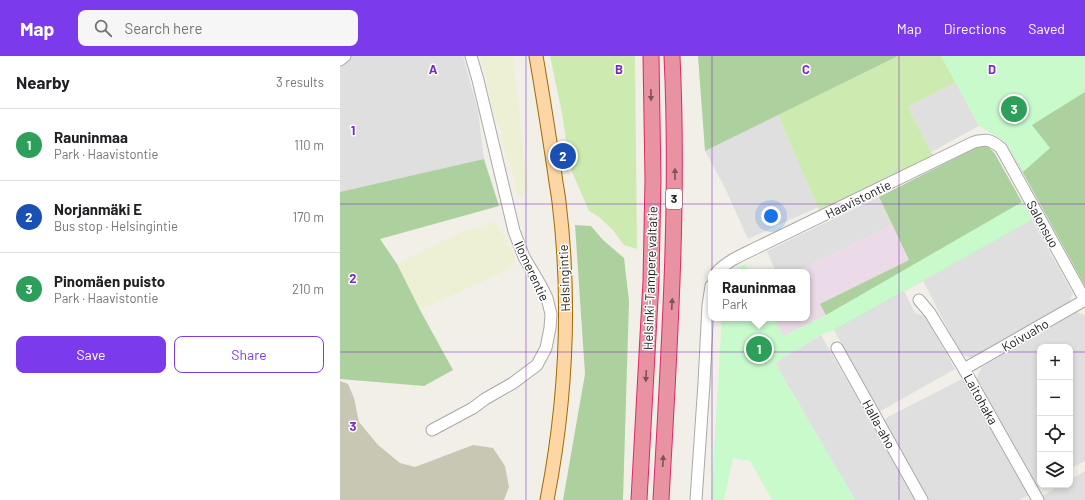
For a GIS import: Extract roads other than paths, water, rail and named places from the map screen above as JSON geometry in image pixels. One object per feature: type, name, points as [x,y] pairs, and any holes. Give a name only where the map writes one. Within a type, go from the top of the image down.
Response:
[{"type":"highway","name":"Helsinki-Tampere valtatie","points":[[639,500],[651,281],[654,180],[651,56]]},
{"type":"highway","name":"Helsinki-Tampere valtatie","points":[[661,500],[673,266],[675,100],[672,56]]},
{"type":"main road","name":"Helsingintie","points":[[536,56],[559,202],[565,285],[562,400],[547,500]]},
{"type":"street","points":[[340,60],[345,56]]},
{"type":"street","name":"Ilomerentie","points":[[432,430],[473,408],[485,399],[513,383],[537,365],[546,348],[550,328],[551,314],[547,298],[524,257],[514,231],[471,56]]},
{"type":"street","name":"Haavistontie","points":[[720,269],[722,266],[737,258],[974,142],[984,140],[989,141],[1001,148]]},
{"type":"street","name":"Salonsuo","points":[[1001,148],[1085,300]]},
{"type":"street","name":"Laitohaka","points":[[919,300],[930,313],[964,369],[1038,500]]},
{"type":"street","name":"Koivuaho","points":[[964,369],[1085,300]]},
{"type":"street","points":[[696,500],[708,305]]},
{"type":"street","name":"Halla-aho","points":[[837,348],[922,500]]},
{"type":"place","name":"Pinomäen puisto","points":[[1014,109]]},
{"type":"place","name":"Norjanmäki E","points":[[563,156]]},
{"type":"place","name":"Rauninmaa","points":[[759,349]]}]
